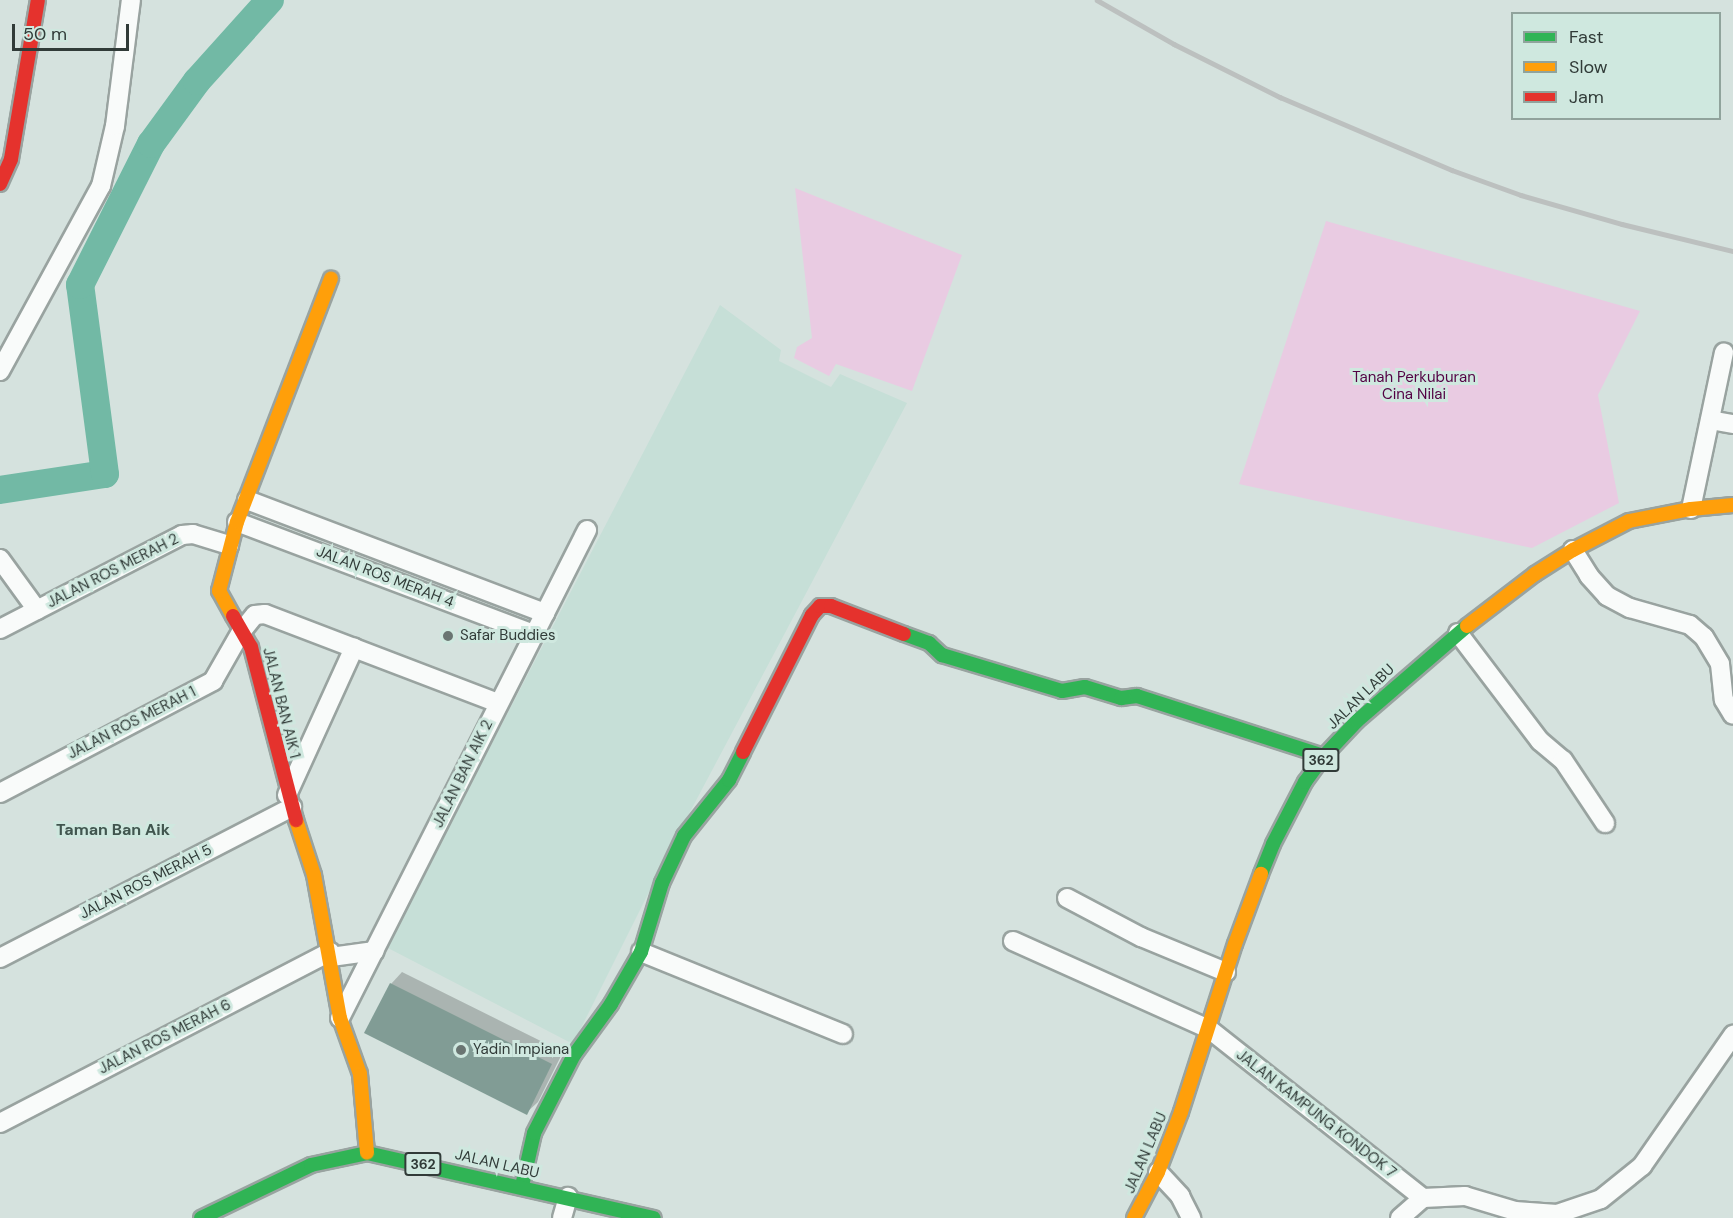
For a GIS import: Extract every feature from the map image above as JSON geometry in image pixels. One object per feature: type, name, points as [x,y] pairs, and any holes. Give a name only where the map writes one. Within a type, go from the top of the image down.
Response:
[{"type":"street","points":[[0,184],[11,159],[38,0]]},
{"type":"street","points":[[0,371],[101,186],[114,126],[131,0]]},
{"type":"street","name":"JALAN BAN AIK 1","points":[[331,278],[237,522],[229,545],[219,591],[251,647],[290,801],[314,875],[340,1018],[360,1074],[367,1153]]},
{"type":"street","points":[[1691,509],[1724,352]]},
{"type":"street","points":[[1710,420],[1733,424]]},
{"type":"street","points":[[247,501],[545,613]]},
{"type":"street","name":"JALAN LABU","points":[[1134,1218],[1158,1172],[1209,1029],[1226,972],[1273,844],[1305,782],[1324,756],[1365,714],[1458,633],[1535,574],[1573,550],[1629,521],[1691,509],[1733,505]]},
{"type":"street","name":"JALAN ROS MERAH 4","points":[[237,522],[533,634]]},
{"type":"street","name":"JALAN BAN AIK 2","points":[[340,1018],[587,530]]},
{"type":"street","name":"JALAN ROS MERAH 2","points":[[0,629],[182,535],[193,534],[229,545]]},
{"type":"street","points":[[1573,550],[1589,576],[1607,596],[1630,608],[1690,625],[1704,637],[1720,664],[1724,700],[1733,715]]},
{"type":"street","points":[[0,559],[37,610]]},
{"type":"street","points":[[522,1186],[534,1133],[574,1055],[611,1004],[641,951],[662,883],[684,836],[729,780],[812,615],[820,606],[831,606],[929,643],[942,655],[1062,691],[1085,687],[1121,698],[1137,696],[1324,756]]},
{"type":"street","points":[[241,632],[255,615],[265,614],[498,703]]},
{"type":"street","name":"JALAN ROS MERAH 1","points":[[0,793],[213,681],[241,632]]},
{"type":"street","points":[[1458,633],[1540,741],[1563,760],[1605,823]]},
{"type":"street","points":[[290,801],[354,648]]},
{"type":"street","name":"JALAN ROS MERAH 5","points":[[0,958],[290,801]]},
{"type":"street","points":[[1066,898],[1141,937],[1226,972]]},
{"type":"street","name":"JALAN KAMPUNG KONDOK 7","points":[[1013,941],[1209,1029],[1423,1198]]},
{"type":"street","name":"JALAN ROS MERAH 6","points":[[0,1123],[330,954],[375,951]]},
{"type":"street","points":[[641,951],[843,1034]]},
{"type":"street","points":[[1400,1218],[1423,1198],[1465,1196],[1515,1210],[1557,1214],[1601,1199],[1642,1166],[1733,1035]]},
{"type":"street","name":"JALAN LABU","points":[[201,1218],[221,1213],[311,1165],[367,1153],[522,1186],[654,1218]]},
{"type":"street","points":[[1158,1172],[1180,1196],[1191,1218]]},
{"type":"street","points":[[562,1218],[568,1197]]},
{"type":"shaded area","points":[[720,305],[781,350],[779,361],[831,387],[840,374],[907,403],[674,842],[573,1044],[386,947]]},
{"type":"green space","points":[[795,188],[962,255],[912,391],[836,364],[829,376],[794,358],[797,347],[812,338]]},
{"type":"green space","name":"Tanah Perkuburan Cina Nilai","points":[[1326,221],[1640,311],[1598,395],[1619,503],[1532,548],[1239,484]]},
{"type":"building","name":"Yadin Impiana","points":[[390,983],[552,1064],[527,1115],[364,1033]]},
{"type":"waterway","points":[[0,490],[105,474],[80,285],[151,144],[197,81],[270,0]]},
{"type":"railway","points":[[1097,0],[1174,44],[1280,97],[1452,170],[1521,195],[1622,224],[1733,251]]},
{"type":"traffic: fast","points":[[1261,874],[1273,844],[1305,782],[1324,756],[1357,721],[1467,626]]},
{"type":"traffic: fast","points":[[904,634],[929,643],[942,655],[1062,691],[1085,687],[1121,698],[1137,696],[1324,756]]},
{"type":"traffic: fast","points":[[522,1186],[534,1133],[574,1055],[611,1004],[641,952],[662,883],[684,836],[729,780],[743,752]]},
{"type":"traffic: fast","points":[[201,1218],[311,1165],[367,1153],[654,1218]]},
{"type":"traffic: slow","points":[[233,616],[219,591],[237,522],[331,278]]},
{"type":"traffic: slow","points":[[1467,626],[1535,574],[1573,550],[1629,521],[1691,509],[1733,505]]},
{"type":"traffic: slow","points":[[296,820],[314,875],[340,1018],[360,1074],[367,1153]]},
{"type":"traffic: slow","points":[[1134,1218],[1158,1172],[1181,1112],[1235,944],[1261,874]]},
{"type":"traffic: jam","points":[[0,184],[11,159],[38,0]]},
{"type":"traffic: jam","points":[[743,752],[812,615],[820,606],[831,606],[904,634]]},
{"type":"traffic: jam","points":[[233,616],[251,647],[296,820]]},
{"type":"place","name":"Safar Buddies","points":[[448,636]]},
{"type":"place","name":"Yadin Impiana","points":[[461,1050]]},
{"type":"district","name":"Taman Ban Aik","points":[[113,830]]}]
